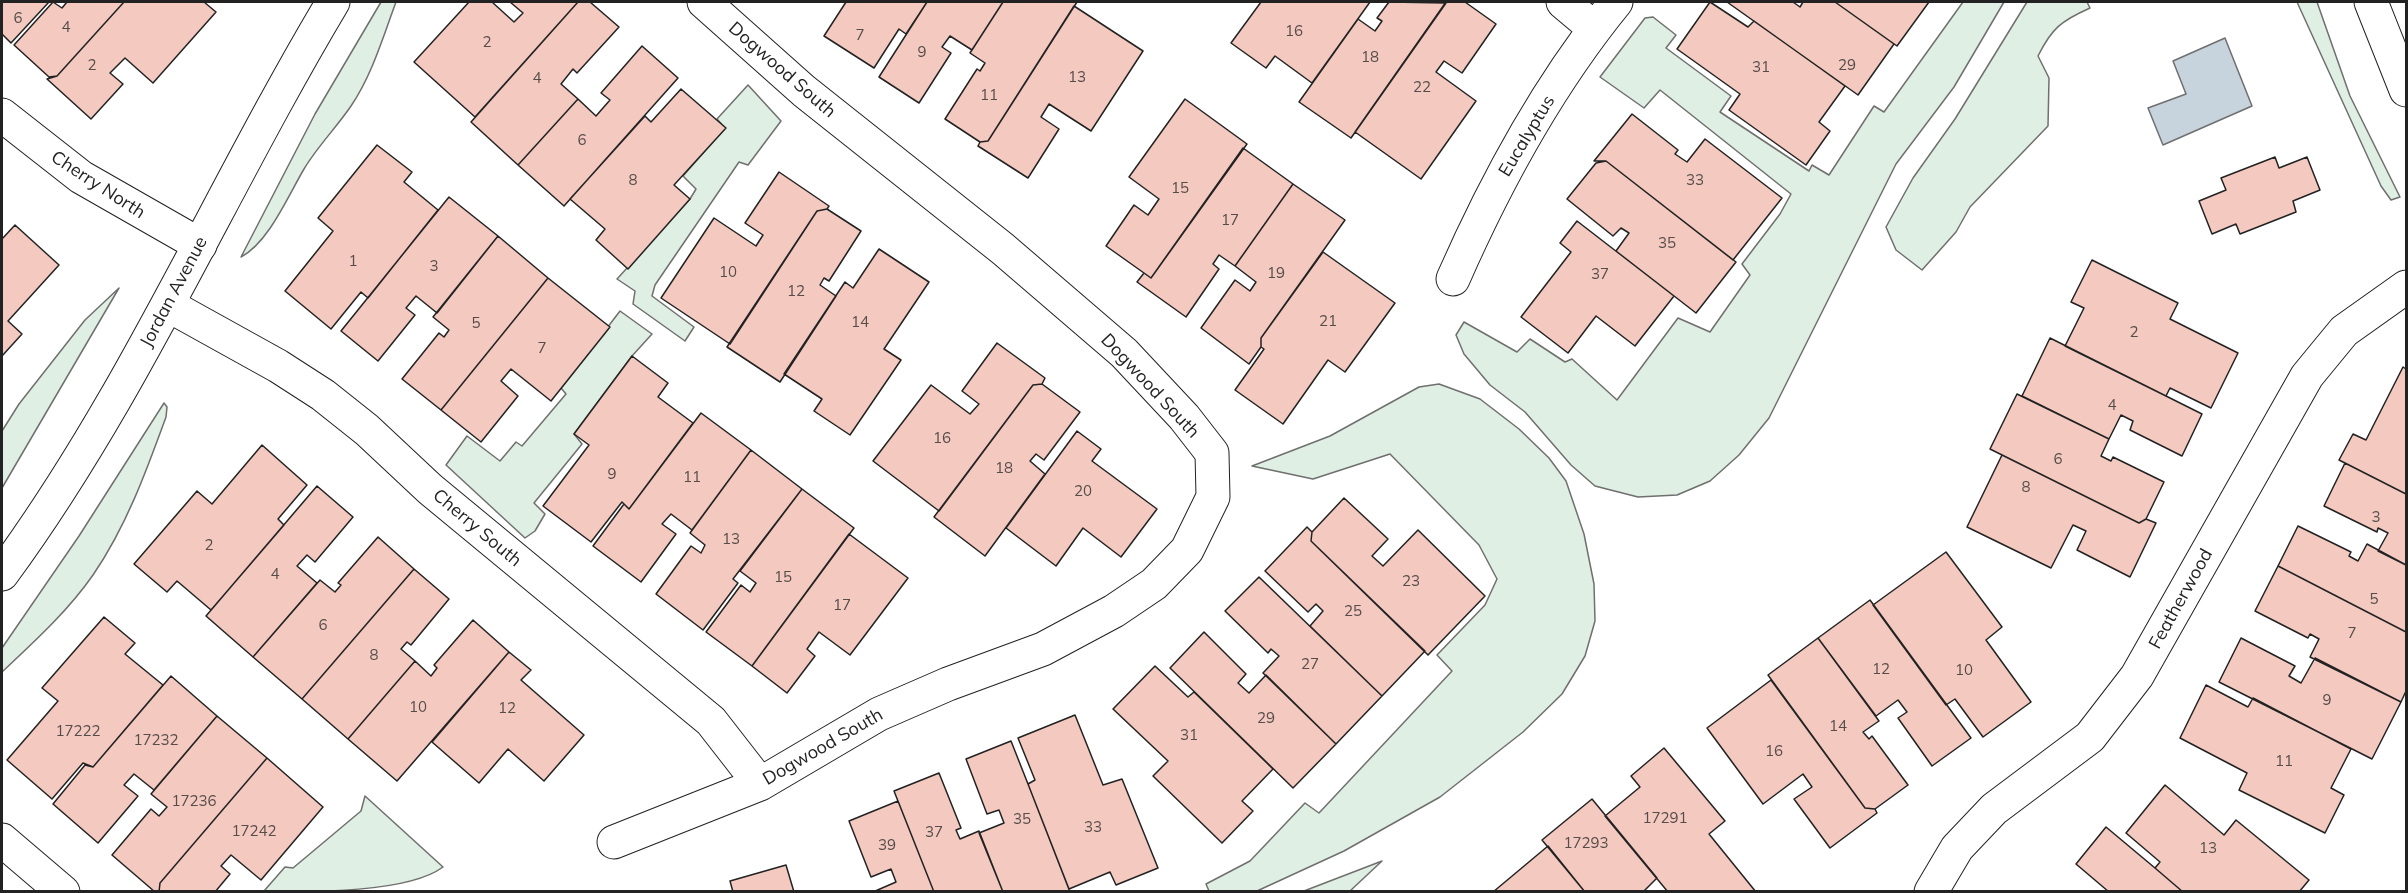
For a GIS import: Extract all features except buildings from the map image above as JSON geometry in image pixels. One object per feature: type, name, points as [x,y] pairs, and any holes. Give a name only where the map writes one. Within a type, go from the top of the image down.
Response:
[{"type":"street","name":"Jordan Avenue","points":[[2,574],[39,524],[102,424],[200,246],[296,64],[333,2]]},
{"type":"street","name":"Dogwood South","points":[[614,842],[760,784],[879,714],[948,684],[1043,649],[1114,611],[1154,584],[1187,550],[1213,497],[1212,453],[1184,417],[1124,352],[1003,249],[804,91],[704,2]]},
{"type":"street","points":[[1563,2],[1594,28]]},
{"type":"street","name":"Eucalyptus","points":[[1453,279],[1485,205],[1594,28],[1616,2]]},
{"type":"street","points":[[2371,2],[2406,87]]},
{"type":"street","name":"Cherry North","points":[[2,115],[81,177],[200,246]]},
{"type":"street","name":"Featherwood","points":[[1930,891],[1957,848],[1994,809],[2090,736],[2137,676],[2307,376],[2344,331],[2406,287]]},
{"type":"street","name":"Cherry South","points":[[168,305],[296,378],[323,395],[367,430],[430,489],[711,721],[760,784]]},
{"type":"street","points":[[2,840],[63,891]]},
{"type":"green space","points":[[381,2],[396,2],[365,82],[345,114],[309,161],[269,230],[251,250],[241,257],[315,114]]},
{"type":"green space","points":[[1963,2],[2004,2],[1954,87],[1896,164],[1769,418],[1739,455],[1710,481],[1677,495],[1638,497],[1595,486],[1571,465],[1525,412],[1490,385],[1464,354],[1456,335],[1464,322],[1517,352],[1530,339],[1565,362],[1572,359],[1617,400],[1678,318],[1710,332],[1750,275],[1742,264],[1780,214],[1791,194],[1660,90],[1644,108],[1600,77],[1645,18],[1653,17],[1676,35],[1666,48],[1731,96],[1720,112],[1809,171],[1812,165],[1829,175],[1874,106],[1884,112]]},
{"type":"green space","points":[[2027,2],[2087,2],[2090,8],[2058,26],[2038,56],[2049,78],[2048,126],[1970,207],[1956,232],[1922,270],[1896,250],[1886,227],[1913,178],[1955,119]]},
{"type":"green space","points":[[2297,2],[2317,2],[2350,96],[2400,197],[2391,200],[2381,186]]},
{"type":"green space","points":[[748,85],[781,121],[748,165],[739,162],[655,285],[652,296],[694,327],[685,341],[633,304],[635,291],[617,279],[690,199],[696,189],[683,176],[725,128],[717,119]]},
{"type":"green space","points":[[119,288],[2,488],[2,431],[19,404],[85,320]]},
{"type":"green space","points":[[620,311],[652,334],[632,356],[574,434],[582,444],[534,503],[545,514],[535,531],[525,538],[446,465],[467,436],[500,461],[516,442],[522,446],[566,394],[561,388]]},
{"type":"green space","points":[[1439,384],[1480,399],[1519,429],[1549,458],[1566,481],[1584,534],[1594,584],[1595,621],[1585,656],[1562,694],[1523,732],[1440,797],[1344,851],[1257,891],[1209,891],[1206,884],[1250,861],[1305,803],[1319,813],[1452,671],[1437,655],[1485,605],[1497,579],[1479,545],[1390,454],[1313,479],[1252,466],[1330,436],[1419,387]]},
{"type":"green space","points":[[164,403],[167,407],[166,417],[151,458],[116,538],[105,557],[62,614],[2,672],[2,648],[79,536]]},
{"type":"green space","points":[[365,796],[443,867],[427,876],[384,886],[333,891],[264,891],[285,867],[293,868],[361,811]]},
{"type":"green space","points":[[1382,861],[1350,891],[1304,891]]},
{"type":"shaded area","points":[[2225,38],[2252,106],[2163,145],[2148,108],[2186,94],[2173,61]]}]
